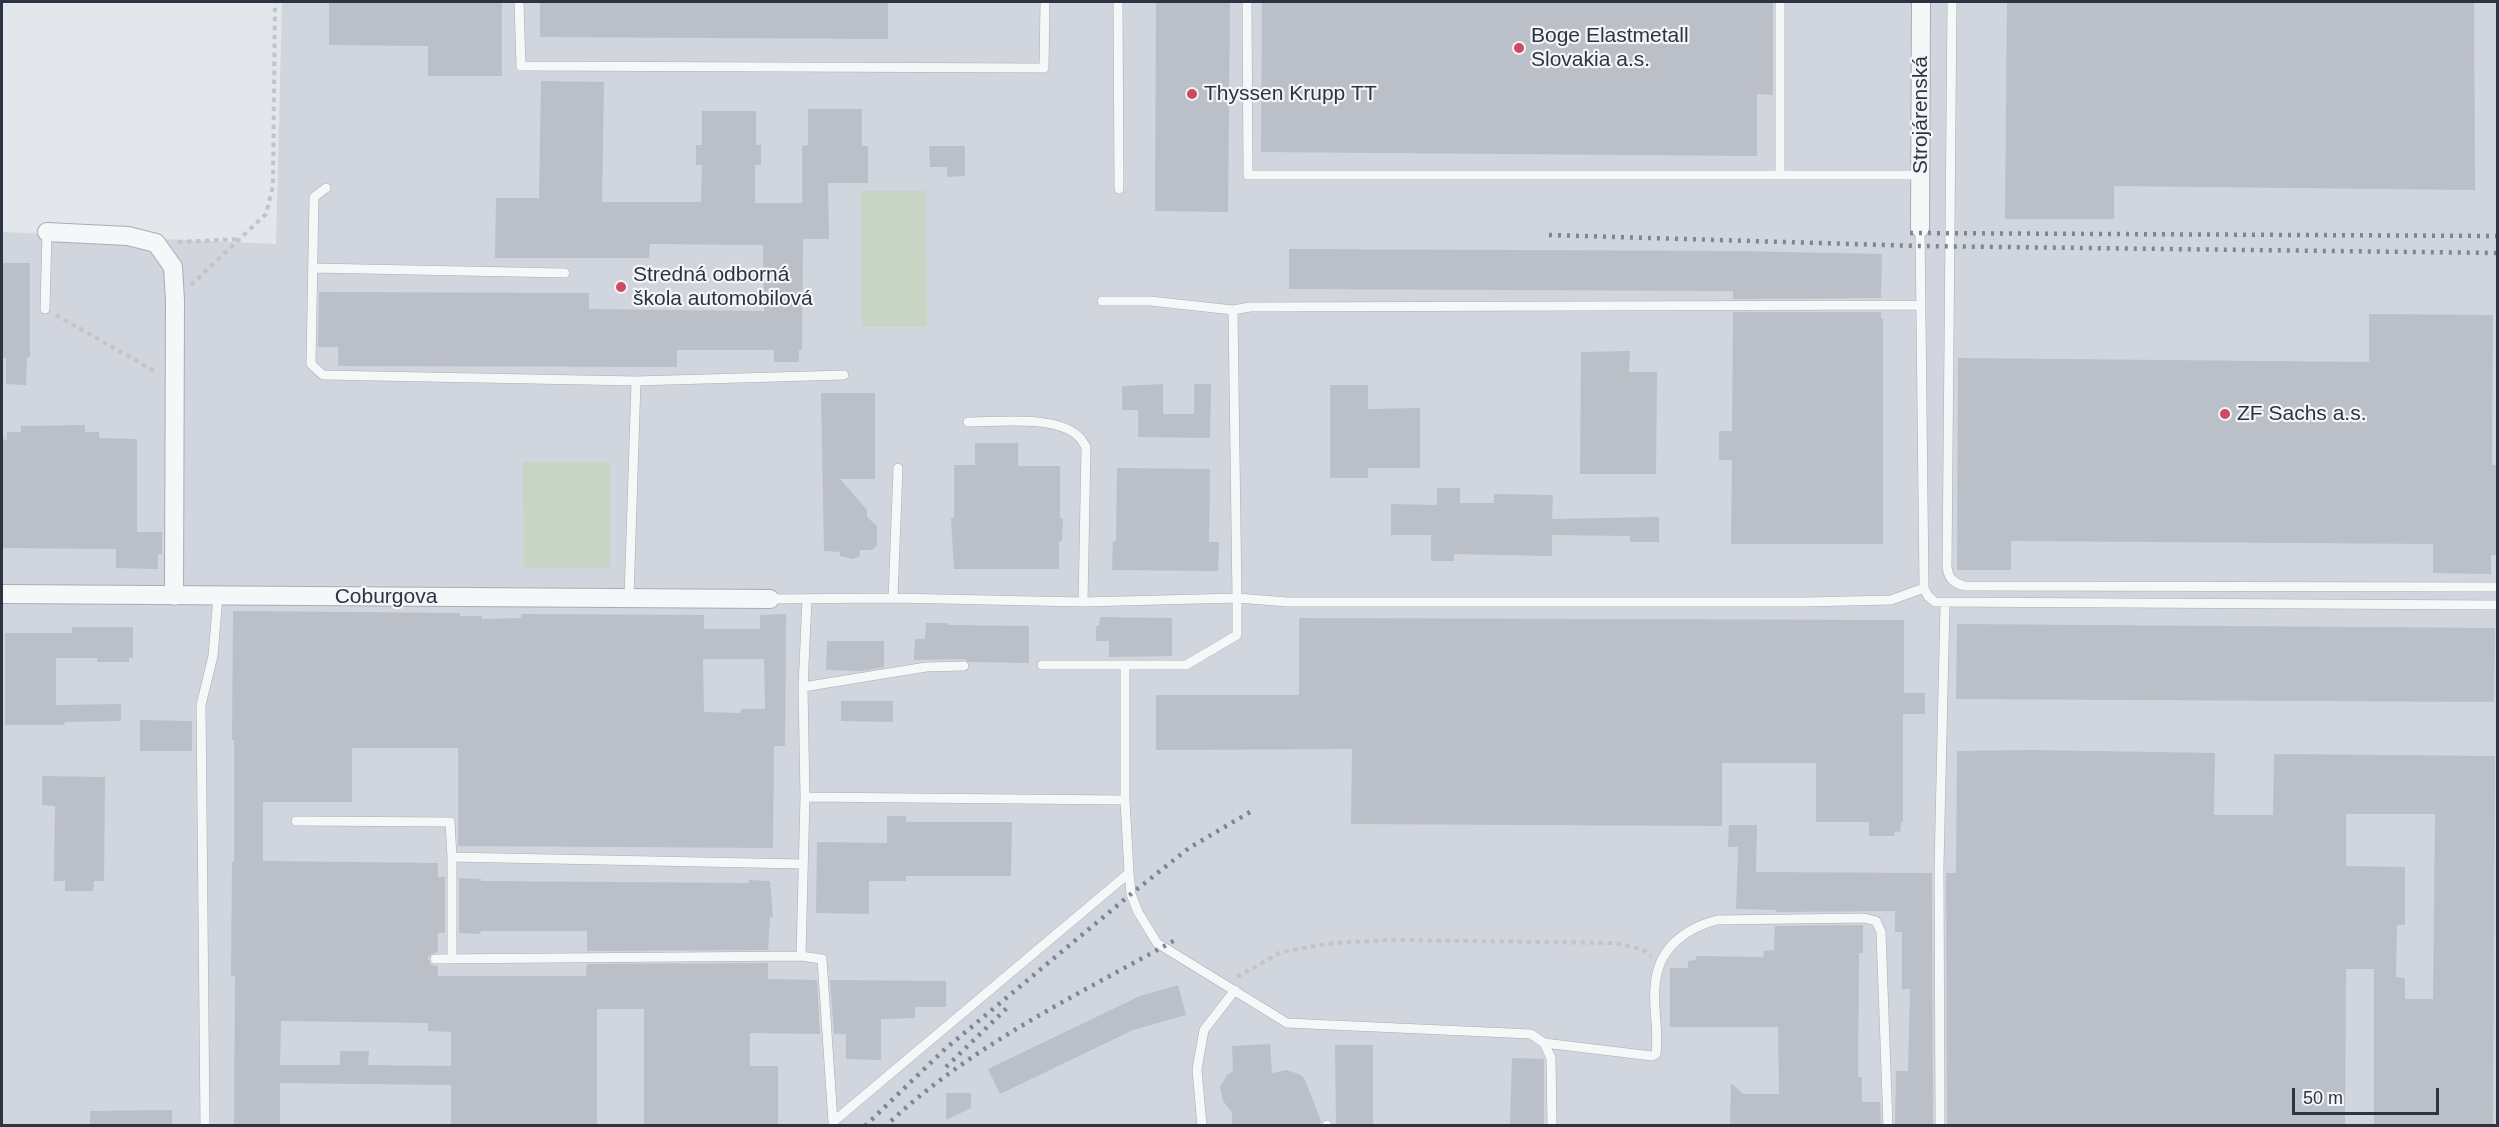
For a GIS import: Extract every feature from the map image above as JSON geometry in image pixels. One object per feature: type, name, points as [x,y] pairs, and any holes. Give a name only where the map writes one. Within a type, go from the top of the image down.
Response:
[{"type":"street","name":"Strojárenská","points":[[1920,228],[1921,2]]},
{"type":"street","points":[[48,232],[128,236],[156,243],[173,267],[175,300],[174,596]]},
{"type":"street","name":"Coburgova","points":[[2,594],[770,599]]},
{"type":"lane","points":[[519,2],[521,66],[1044,68],[1045,2]]},
{"type":"lane","points":[[1118,2],[1119,189]]},
{"type":"lane","points":[[1248,2],[1248,175],[1920,175]]},
{"type":"lane","points":[[1780,2],[1780,176]]},
{"type":"lane","points":[[1952,2],[1947,566],[1951,579],[1956,584],[1965,586],[2498,587]]},
{"type":"lane","points":[[326,188],[314,197],[311,364],[323,375],[636,381],[844,375]]},
{"type":"lane","points":[[1920,228],[1924,588],[1935,602],[1945,604],[2498,605]]},
{"type":"lane","points":[[45,309],[48,232]]},
{"type":"lane","points":[[313,268],[565,273]]},
{"type":"lane","points":[[1102,301],[1150,301],[1233,310],[1250,307],[1920,305]]},
{"type":"lane","points":[[1042,665],[1186,665],[1237,635],[1233,310]]},
{"type":"lane","points":[[629,598],[636,381]]},
{"type":"lane","points":[[968,422],[1023,421],[1060,425],[1078,435],[1086,447],[1083,602]]},
{"type":"lane","points":[[894,598],[898,468]]},
{"type":"lane","points":[[770,599],[894,598],[1083,602],[1237,598],[1288,603],[1805,603],[1891,600],[1924,588]]},
{"type":"lane","points":[[205,1125],[201,705],[213,656],[218,596]]},
{"type":"lane","points":[[801,956],[805,797],[803,687],[807,598]]},
{"type":"lane","points":[[1940,1125],[1939,866],[1945,604]]},
{"type":"lane","points":[[803,687],[926,667],[964,666]]},
{"type":"lane","points":[[1125,666],[1125,800],[1131,894],[1138,912],[1157,943],[1287,1023],[1531,1034],[1544,1043],[1652,1056],[1656,1054],[1654,986],[1669,948],[1681,934],[1697,925],[1717,920],[1864,918],[1876,921],[1881,932],[1888,1125]]},
{"type":"lane","points":[[805,797],[1125,800]]},
{"type":"lane","points":[[296,821],[450,822],[452,959]]},
{"type":"lane","points":[[452,856],[803,864]]},
{"type":"lane","points":[[435,960],[801,956],[822,959],[833,1122],[1129,873]]},
{"type":"lane","points":[[1202,1125],[1197,1068],[1204,1030],[1231,987]]},
{"type":"lane","points":[[1544,1043],[1551,1058],[1552,1125]]},
{"type":"path","points":[[175,300],[266,214],[273,186],[275,2]]},
{"type":"path","points":[[156,243],[241,239]]},
{"type":"path","points":[[45,309],[175,383]]},
{"type":"path","points":[[1231,987],[1243,972],[1281,952],[1333,943],[1393,940],[1615,943],[1642,949],[1661,964]]},
{"type":"shaded area","points":[[282,2],[2497,2],[2497,1125],[2,1126],[2,232],[276,244]]},
{"type":"green space","points":[[861,191],[926,191],[927,327],[862,327]]},
{"type":"green space","points":[[523,462],[610,462],[610,568],[524,568]]},
{"type":"building","points":[[329,2],[502,2],[502,76],[428,76],[428,46],[329,45]]},
{"type":"building","points":[[540,2],[888,3],[888,39],[540,37]]},
{"type":"building","name":"Thyssen Krupp TT","points":[[1156,2],[1230,2],[1228,212],[1155,211]]},
{"type":"building","name":"Boge Elastmetall Slovakia a.s.","points":[[1262,2],[1773,2],[1773,95],[1757,94],[1757,156],[1261,152]]},
{"type":"building","points":[[2007,2],[2474,2],[2475,190],[2114,186],[2114,219],[2005,219]]},
{"type":"building","points":[[541,81],[604,82],[602,202],[701,202],[702,165],[696,165],[696,145],[702,145],[702,111],[756,111],[756,145],[761,145],[761,165],[755,165],[755,203],[802,203],[802,146],[808,145],[808,109],[862,109],[862,146],[868,146],[868,183],[828,183],[829,239],[803,239],[802,350],[799,350],[799,362],[774,362],[774,350],[677,350],[677,367],[338,366],[338,347],[318,347],[319,292],[589,293],[589,309],[764,311],[763,245],[650,244],[649,258],[495,258],[496,198],[539,198]]},
{"type":"building","points":[[929,146],[965,146],[965,176],[947,177],[947,167],[930,167]]},
{"type":"building","points":[[1289,249],[1882,254],[1881,298],[1733,299],[1733,291],[1289,289]]},
{"type":"building","points":[[2,263],[30,263],[30,357],[27,357],[26,385],[6,384],[6,358],[2,358]]},
{"type":"building","points":[[1733,312],[1881,312],[1881,319],[1883,319],[1883,544],[1731,544],[1732,460],[1719,460],[1719,431],[1732,431]]},
{"type":"building","name":"ZF Sachs a.s.","points":[[2369,314],[2493,315],[2492,465],[2498,465],[2498,555],[2491,555],[2491,574],[2433,573],[2433,544],[2011,541],[2011,570],[1957,570],[1958,358],[2369,362]]},
{"type":"building","points":[[1630,351],[1629,372],[1657,372],[1656,474],[1580,474],[1581,352]]},
{"type":"building","points":[[1163,384],[1163,414],[1194,414],[1194,384],[1211,384],[1210,438],[1138,437],[1138,410],[1122,410],[1122,386]]},
{"type":"building","points":[[1330,385],[1368,385],[1368,409],[1420,408],[1420,468],[1368,468],[1368,478],[1330,478]]},
{"type":"building","points":[[821,393],[875,393],[875,479],[840,479],[867,510],[867,517],[877,526],[877,545],[872,550],[860,550],[860,556],[853,559],[840,556],[840,552],[824,551]]},
{"type":"building","points":[[85,425],[85,432],[99,432],[99,438],[137,439],[137,532],[162,532],[162,554],[158,554],[158,569],[116,568],[116,549],[2,548],[2,439],[7,440],[7,432],[21,432],[21,426]]},
{"type":"building","points":[[975,443],[1018,443],[1018,466],[1060,466],[1060,518],[1063,519],[1062,541],[1059,541],[1059,569],[954,569],[951,518],[954,518],[954,465],[975,465]]},
{"type":"building","points":[[1117,468],[1210,469],[1209,542],[1219,542],[1218,571],[1112,570],[1113,541],[1116,541]]},
{"type":"building","points":[[1437,488],[1460,488],[1460,503],[1494,503],[1494,494],[1553,495],[1552,519],[1659,517],[1659,542],[1630,542],[1630,536],[1552,535],[1552,556],[1454,554],[1454,561],[1431,561],[1431,535],[1391,535],[1391,504],[1437,505]]},
{"type":"building","points":[[233,611],[460,613],[460,616],[482,616],[482,619],[521,618],[521,614],[704,615],[704,629],[760,629],[760,615],[786,614],[785,746],[774,746],[773,848],[458,846],[458,748],[352,748],[352,802],[263,802],[263,861],[438,863],[438,877],[445,877],[445,933],[438,933],[438,952],[431,954],[428,958],[431,965],[438,966],[438,976],[586,976],[587,964],[768,963],[768,979],[817,980],[820,1034],[750,1033],[750,1066],[778,1066],[778,1125],[644,1125],[644,1009],[597,1009],[597,1125],[451,1125],[451,1085],[280,1083],[280,1125],[234,1125],[235,976],[231,976],[232,862],[234,862],[234,740],[232,740]],"holes":[[[703,659],[764,659],[765,709],[741,709],[741,713],[704,712]],[[281,1021],[428,1023],[428,1031],[451,1032],[451,1066],[368,1065],[369,1051],[340,1051],[340,1065],[280,1065]]]},
{"type":"building","points":[[1100,617],[1172,618],[1172,656],[1109,657],[1109,641],[1096,641],[1096,626],[1099,626]]},
{"type":"building","points":[[1299,618],[1904,620],[1904,693],[1925,693],[1925,714],[1903,714],[1903,822],[1901,822],[1900,832],[1895,831],[1894,836],[1869,836],[1869,822],[1816,822],[1816,763],[1722,763],[1722,826],[1351,824],[1352,749],[1156,750],[1156,695],[1299,695]]},
{"type":"building","points":[[926,623],[1029,626],[1029,663],[969,662],[964,659],[914,660],[915,639],[925,639]]},
{"type":"building","points":[[1957,624],[2495,628],[2494,702],[1956,699]]},
{"type":"building","points":[[72,627],[133,627],[133,658],[129,658],[129,662],[97,662],[97,658],[56,658],[56,705],[121,704],[121,721],[65,722],[64,725],[5,725],[5,633],[72,633]]},
{"type":"building","points":[[827,641],[884,641],[884,667],[862,671],[826,670]]},
{"type":"building","points":[[841,701],[893,701],[893,722],[841,721]]},
{"type":"building","points":[[140,720],[192,721],[192,751],[140,751]]},
{"type":"building","points":[[1957,751],[2215,753],[2214,815],[2273,815],[2274,754],[2495,756],[2493,1125],[2374,1125],[2374,969],[2346,969],[2345,1125],[1947,1125],[1946,873],[1956,873]],"holes":[[[2346,814],[2435,814],[2433,999],[2405,999],[2405,978],[2396,977],[2397,925],[2405,925],[2405,867],[2346,866]]]},
{"type":"building","points":[[42,776],[105,777],[104,881],[94,881],[93,891],[65,891],[65,881],[54,881],[55,806],[42,805]]},
{"type":"building","points":[[887,816],[906,816],[906,822],[1012,822],[1011,876],[906,876],[906,881],[869,881],[869,914],[816,913],[817,842],[887,843]]},
{"type":"building","points":[[1729,825],[1757,825],[1756,872],[1932,873],[1933,1125],[1895,1125],[1896,1071],[1908,1071],[1910,989],[1902,989],[1902,932],[1895,932],[1895,911],[1776,912],[1776,910],[1736,909],[1738,847],[1728,847]]},
{"type":"building","points":[[459,878],[481,879],[481,881],[749,883],[749,880],[770,881],[773,917],[770,917],[768,950],[587,951],[587,931],[459,933]]},
{"type":"building","points":[[1863,925],[1863,953],[1859,953],[1858,1077],[1862,1077],[1862,1102],[1880,1102],[1881,1125],[1730,1125],[1731,1083],[1743,1094],[1779,1094],[1778,1027],[1670,1027],[1670,968],[1688,968],[1688,961],[1696,960],[1696,956],[1763,957],[1764,951],[1774,950],[1775,926]]},
{"type":"building","points":[[830,980],[946,981],[946,1007],[915,1007],[915,1018],[881,1019],[881,1060],[846,1059],[846,1034],[834,1034]]},
{"type":"building","points":[[1178,985],[1186,1015],[1133,1030],[1000,1094],[988,1069],[1140,996]]},
{"type":"building","points":[[1270,1044],[1272,1073],[1287,1070],[1301,1075],[1321,1121],[1320,1125],[1232,1125],[1232,1112],[1223,1101],[1220,1087],[1227,1075],[1233,1071],[1232,1046]]},
{"type":"building","points":[[1335,1045],[1373,1045],[1373,1125],[1336,1125]]},
{"type":"building","points":[[1512,1058],[1544,1059],[1544,1125],[1510,1125]]},
{"type":"building","points":[[946,1093],[971,1093],[971,1108],[946,1120]]},
{"type":"building","points":[[172,1110],[172,1125],[90,1125],[90,1111]]},
{"type":"railway","points":[[1910,233],[2498,236]]},
{"type":"railway","points":[[1549,235],[1920,246],[2498,253]]},
{"type":"railway","points":[[865,1126],[945,1049],[1131,894],[1189,848],[1250,812]]},
{"type":"railway","points":[[891,1121],[923,1093],[992,1044],[1065,1000],[1177,939]]},
{"type":"railway","points":[[946,1067],[1007,1008]]},
{"type":"place","name":"Boge Elastmetall Slovakia a.s.","points":[[1519,48]]},
{"type":"place","name":"Thyssen Krupp TT","points":[[1192,94]]},
{"type":"place","name":"Stredná odborná škola automobilová","points":[[621,287]]},
{"type":"place","name":"ZF Sachs a.s.","points":[[2225,414]]}]
